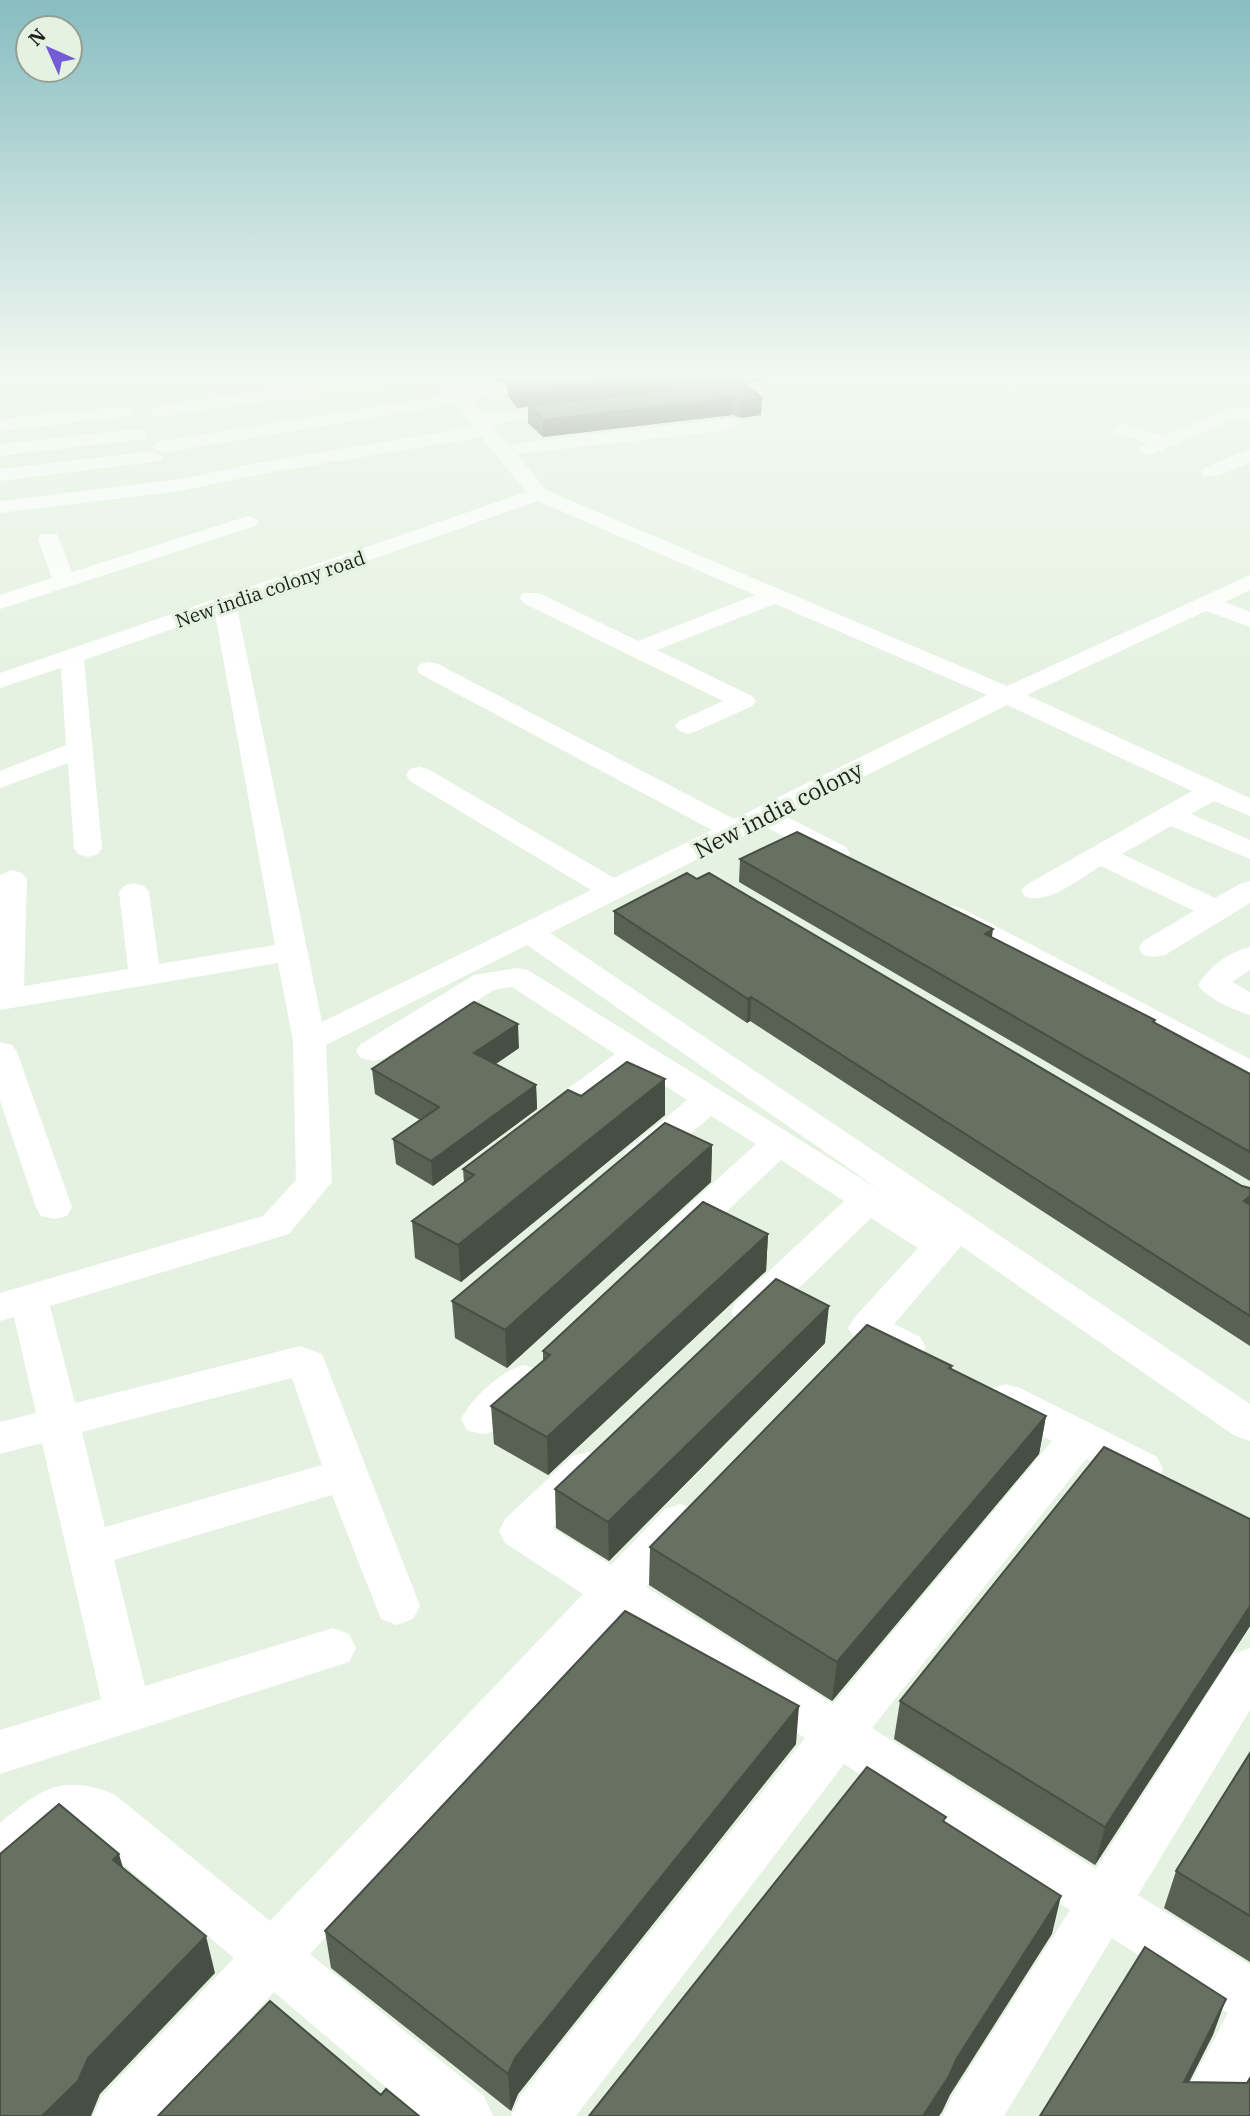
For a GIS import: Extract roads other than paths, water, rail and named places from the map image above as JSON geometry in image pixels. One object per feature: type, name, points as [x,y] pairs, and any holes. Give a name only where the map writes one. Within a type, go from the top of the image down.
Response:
[{"type":"street","points":[[0,507],[180,485],[225,476]]},
{"type":"street","points":[[524,476],[539,494],[1007,695],[1250,808]]},
{"type":"street","name":"New india colony road","points":[[0,681],[72,659],[539,494]]},
{"type":"street","points":[[0,602],[248,522]]},
{"type":"street","points":[[49,538],[64,581]]},
{"type":"street","name":"New india colony","points":[[309,1041],[1007,695],[1250,582]]},
{"type":"street","points":[[638,649],[774,596]]},
{"type":"street","points":[[531,598],[743,701],[688,726]]},
{"type":"street","points":[[1205,603],[1250,620]]},
{"type":"street","points":[[128,1714],[59,1422],[15,1303],[276,1225],[314,1182],[309,1041],[225,605]]},
{"type":"street","points":[[72,659],[88,848]]},
{"type":"street","points":[[429,668],[733,830]]},
{"type":"street","points":[[0,780],[80,749]]},
{"type":"street","points":[[419,775],[613,890]]},
{"type":"street","points":[[1036,891],[1212,791]]},
{"type":"street","points":[[763,815],[862,867]]},
{"type":"street","points":[[1170,815],[1250,850]]},
{"type":"street","points":[[1100,854],[1216,911]]},
{"type":"street","points":[[676,861],[704,878]]},
{"type":"street","points":[[12,879],[4,1000],[292,951]]},
{"type":"street","points":[[1154,948],[1250,890]]},
{"type":"street","points":[[134,891],[145,976]]},
{"type":"street","points":[[922,899],[1250,1072]]},
{"type":"street","points":[[528,932],[1250,1425]]},
{"type":"street","points":[[1250,956],[1220,975],[1214,985],[1250,1005]]},
{"type":"street","points":[[373,1051],[485,982],[517,977],[942,1246],[839,1357]]},
{"type":"street","points":[[0,1052],[54,1207]]},
{"type":"street","points":[[517,1144],[637,1053]]},
{"type":"street","points":[[616,1178],[710,1099]]},
{"type":"street","points":[[650,1262],[780,1142]]},
{"type":"street","points":[[729,1332],[867,1200]]},
{"type":"street","points":[[868,1328],[939,1364]]},
{"type":"street","points":[[482,1419],[551,1354]]},
{"type":"street","points":[[0,1438],[300,1361],[308,1364],[346,1474],[397,1606]]},
{"type":"street","points":[[974,1382],[1177,1487]]},
{"type":"street","points":[[540,2116],[838,1734],[1080,1437]]},
{"type":"street","points":[[610,1446],[521,1531],[1250,1996]]},
{"type":"street","points":[[89,1549],[346,1474]]},
{"type":"street","points":[[121,2116],[707,1493]]},
{"type":"street","points":[[0,1752],[333,1648]]},
{"type":"street","points":[[972,2116],[1250,1668]]},
{"type":"street","points":[[0,1855],[54,1810],[96,1810],[464,2116]]},
{"type":"street","points":[[1202,2116],[1250,2027]]}]
